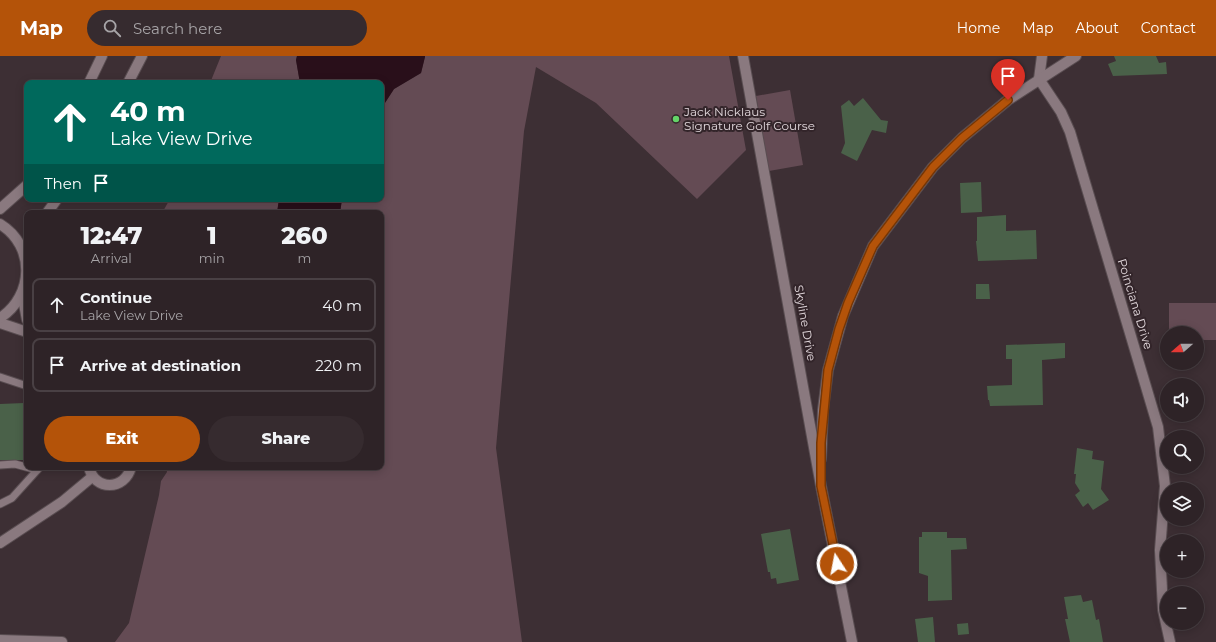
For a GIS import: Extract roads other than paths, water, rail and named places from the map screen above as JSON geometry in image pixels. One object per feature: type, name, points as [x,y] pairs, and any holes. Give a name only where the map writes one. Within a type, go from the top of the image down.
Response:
[{"type":"street","points":[[90,80],[102,56]]},
{"type":"street","points":[[130,80],[142,56]]},
{"type":"street","name":"Skyline Drive","points":[[743,56],[821,486],[852,642]]},
{"type":"street","points":[[1039,79],[1042,56]]},
{"type":"street","points":[[821,486],[821,443],[828,370],[848,303],[873,246],[933,167],[957,142],[987,116],[1039,79],[1076,56]]},
{"type":"street","name":"Poinciana Drive","points":[[1039,79],[1061,112],[1070,132],[1158,427],[1165,486],[1160,550],[1163,610],[1170,642]]},
{"type":"street","points":[[0,209],[24,188]]},
{"type":"street","points":[[48,210],[55,202]]},
{"type":"street","points":[[0,224],[24,245]]},
{"type":"street","points":[[0,318],[13,308],[22,293],[24,283]]},
{"type":"street","points":[[22,293],[24,304]]},
{"type":"street","points":[[0,323],[24,331]]},
{"type":"street","points":[[0,543],[62,502],[90,472],[103,484],[116,485],[127,477],[130,470]]},
{"type":"street","points":[[0,640],[62,642]]},
{"type":"lane","points":[[0,377],[24,384]]},
{"type":"lane","points":[[0,465],[16,464],[24,466]]},
{"type":"lane","points":[[0,504],[12,498],[37,470]]},
{"type":"place","name":"Jack Nicklaus Signature Golf Course","points":[[676,119]]}]
